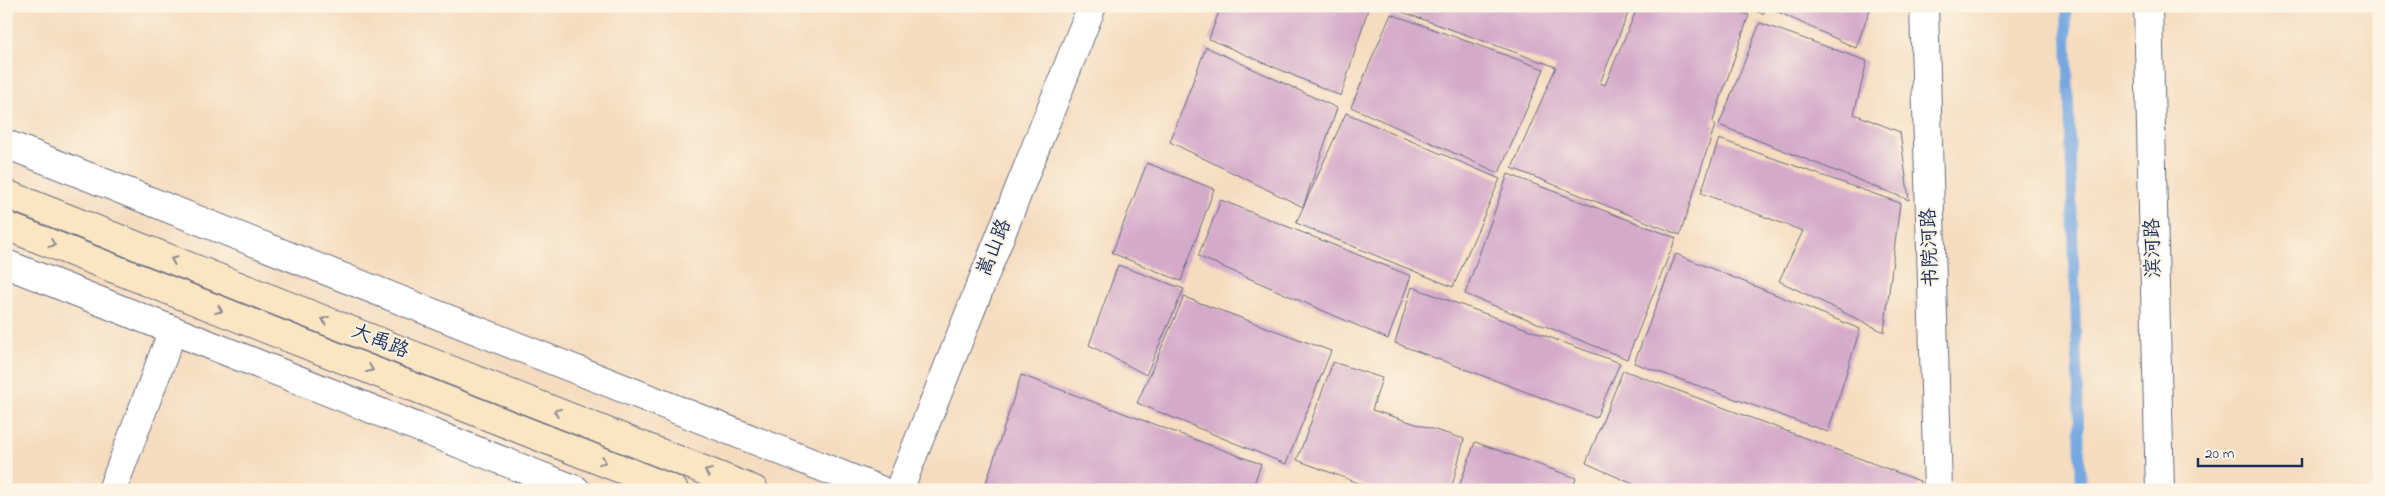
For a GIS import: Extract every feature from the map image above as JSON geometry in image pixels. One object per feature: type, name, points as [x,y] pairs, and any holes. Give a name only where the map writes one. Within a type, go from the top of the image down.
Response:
[{"type":"main road","name":"大禹路","points":[[6,194],[754,490]]},
{"type":"main road","name":"大禹路","points":[[6,226],[674,490]]},
{"type":"street","name":"嵩山路","points":[[899,490],[1092,6]]},
{"type":"street","name":"书院河路","points":[[1924,6],[1938,490]]},
{"type":"street","name":"滨河路","points":[[2148,6],[2160,490]]},
{"type":"street","points":[[6,144],[880,490]]},
{"type":"street","points":[[6,264],[576,490]]},
{"type":"street","points":[[112,490],[173,330]]},
{"type":"building","points":[[1221,6],[1369,6],[1341,96],[1209,39]]},
{"type":"building","points":[[1395,6],[1631,6],[1600,83],[1605,85],[1638,6],[1724,6],[1749,15],[1712,124],[1715,125],[1680,235],[1512,168],[1556,67],[1394,9]]},
{"type":"building","points":[[1744,6],[1766,6],[1763,14]]},
{"type":"building","points":[[1777,6],[1871,6],[1856,48],[1776,11]]},
{"type":"building","points":[[1391,14],[1544,69],[1499,173],[1351,107]]},
{"type":"building","points":[[1760,23],[1867,61],[1854,114],[1900,132],[1909,200],[1719,125]]},
{"type":"building","points":[[1206,47],[1337,108],[1303,207],[1170,142]]},
{"type":"building","points":[[1346,113],[1500,179],[1453,287],[1296,223]]},
{"type":"building","points":[[1719,139],[1900,203],[1884,332],[1779,281],[1803,231],[1701,193]]},
{"type":"building","points":[[1147,163],[1214,189],[1181,281],[1112,253]]},
{"type":"building","points":[[1508,174],[1676,238],[1627,359],[1465,294]]},
{"type":"building","points":[[1221,200],[1411,276],[1388,339],[1198,256]]},
{"type":"building","points":[[1676,254],[1860,329],[1828,432],[1634,363]]},
{"type":"building","points":[[1118,265],[1184,289],[1146,375],[1089,345]]},
{"type":"building","points":[[1412,287],[1620,363],[1596,418],[1395,343]]},
{"type":"building","points":[[1184,297],[1331,351],[1286,464],[1137,403]]},
{"type":"building","points":[[1333,362],[1382,378],[1372,410],[1464,439],[1451,490],[1377,490],[1297,460]]},
{"type":"building","points":[[1623,370],[1920,481],[1918,490],[1646,490],[1586,463]]},
{"type":"building","points":[[1021,375],[1261,464],[1252,490],[994,490],[985,486]]},
{"type":"building","points":[[1475,442],[1576,478],[1572,490],[1458,490]]},
{"type":"waterway","points":[[2066,6],[2081,490]]}]
